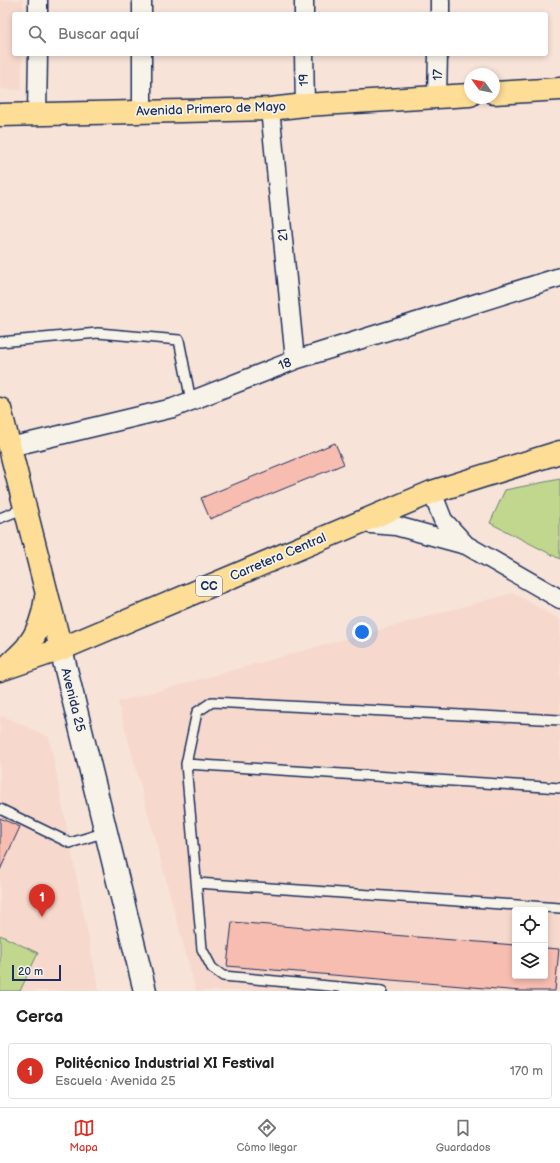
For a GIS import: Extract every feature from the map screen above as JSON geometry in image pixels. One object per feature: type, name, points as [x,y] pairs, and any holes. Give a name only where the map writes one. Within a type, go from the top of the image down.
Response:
[{"type":"main road","points":[[500,93],[560,89]]},
{"type":"main road","name":"Avenida Primero de Mayo","points":[[0,115],[270,110],[305,105],[464,95]]},
{"type":"main road","name":"Avenida 25","points":[[0,409],[60,649]]},
{"type":"main road","name":"Carretera Central","points":[[3,668],[60,649],[432,492],[560,452]]},
{"type":"main road","points":[[3,668],[28,646],[44,613],[47,596]]},
{"type":"street","points":[[38,0],[38,12]]},
{"type":"street","points":[[142,0],[142,12]]},
{"type":"street","points":[[304,0],[304,12]]},
{"type":"street","points":[[440,0],[440,12]]},
{"type":"street","points":[[37,114],[38,56]]},
{"type":"street","points":[[142,56],[142,112]]},
{"type":"street","name":"19","points":[[304,56],[305,105]]},
{"type":"street","name":"17","points":[[437,97],[438,56]]},
{"type":"street","name":"21","points":[[270,110],[295,360]]},
{"type":"street","name":"18","points":[[10,447],[173,408],[295,360],[560,277]]},
{"type":"street","points":[[432,492],[442,520],[466,545]]},
{"type":"street","points":[[358,523],[396,526],[466,545],[560,599]]},
{"type":"street","name":"Avenida 25","points":[[60,649],[145,991]]},
{"type":"lane","points":[[0,342],[98,333],[179,340],[191,401]]},
{"type":"lane","points":[[0,518],[25,508]]},
{"type":"lane","points":[[382,991],[223,976],[212,968],[202,949],[186,764],[197,712],[212,702],[560,720]]},
{"type":"lane","points":[[186,764],[560,788]]},
{"type":"lane","points":[[0,809],[70,843],[106,832]]},
{"type":"lane","points":[[196,883],[560,908]]},
{"type":"shaded area","points":[[0,0],[23,0],[23,12],[12,12],[12,56],[22,56],[21,90],[0,89]]},
{"type":"shaded area","points":[[513,593],[560,620],[560,991],[196,991],[118,702]]},
{"type":"shaded area","points":[[3,716],[49,737],[99,991],[0,991],[0,718]]},
{"type":"green space","points":[[560,479],[560,559],[490,523],[505,490]]},
{"type":"green space","points":[[0,935],[38,953],[20,991],[0,991]]},
{"type":"building","points":[[335,443],[344,464],[210,519],[201,498]]},
{"type":"building","points":[[0,818],[20,827],[0,870]]},
{"type":"building","points":[[232,922],[512,945],[512,979],[548,979],[548,948],[559,949],[555,991],[520,991],[227,966]]},
{"type":"place","name":"Politécnico Industrial XI Festival","points":[[42,917]]}]
